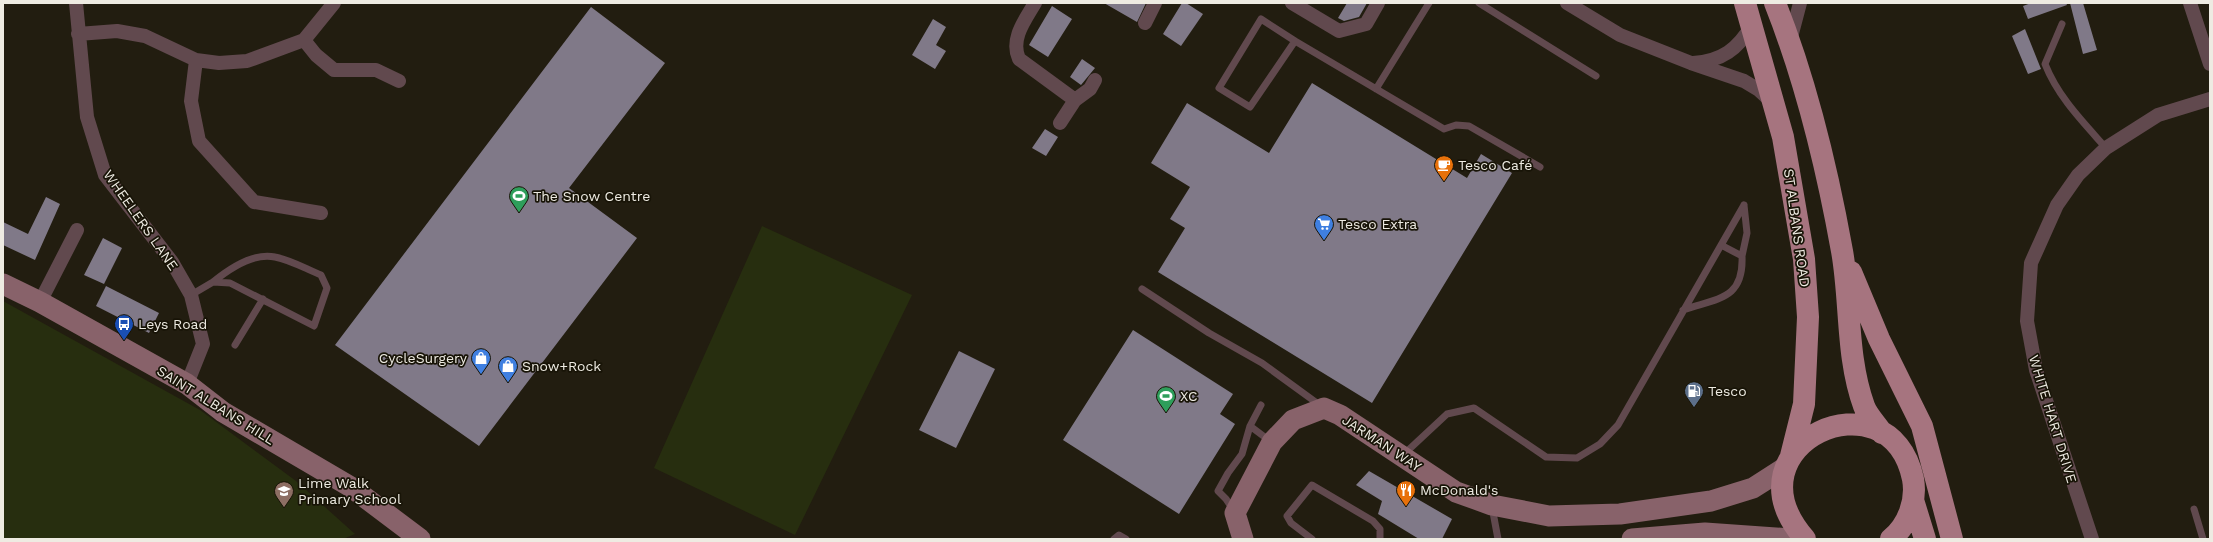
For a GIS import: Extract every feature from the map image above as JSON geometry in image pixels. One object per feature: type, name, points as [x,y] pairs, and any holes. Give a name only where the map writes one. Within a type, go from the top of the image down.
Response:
[{"type":"main road","name":"ST ALBANS ROAD","points":[[1745,3],[1775,106],[1797,211],[1804,259],[1808,317],[1804,404],[1782,487],[1785,507],[1793,525],[1805,539]]},
{"type":"main road","points":[[1775,3],[1790,41],[1822,157],[1842,253],[1857,380],[1864,407],[1882,433]]},
{"type":"main road","points":[[1842,253],[1879,339],[1922,426],[1952,539]]},
{"type":"main road","points":[[1789,462],[1805,440],[1822,429],[1842,424],[1863,425],[1882,433],[1895,443],[1908,462],[1914,484],[1913,500],[1908,518],[1898,534],[1891,539]]},
{"type":"main road","points":[[1913,500],[1925,539]]},
{"type":"street","name":"WHEELERS LANE","points":[[76,3],[86,117],[105,175],[172,262],[191,295],[203,344],[187,384]]},
{"type":"street","points":[[78,34],[117,32],[145,36],[196,60],[219,63],[247,61],[304,40],[334,3]]},
{"type":"street","points":[[1035,3],[1018,30],[1016,52],[1019,59],[1031,69],[1075,100]]},
{"type":"street","points":[[1144,23],[1156,3]]},
{"type":"street","points":[[1292,3],[1339,31],[1366,24],[1378,3]]},
{"type":"street","points":[[1567,3],[1620,35],[1691,63],[1744,81],[1767,96],[1775,106]]},
{"type":"street","points":[[1790,41],[1800,3]]},
{"type":"street","points":[[2190,3],[2210,64]]},
{"type":"street","points":[[1691,63],[1706,62],[1723,57],[1735,48],[1752,25]]},
{"type":"street","points":[[304,40],[316,55],[334,70],[376,70],[399,81]]},
{"type":"street","points":[[196,60],[191,101],[199,140],[254,202],[321,214]]},
{"type":"street","points":[[1060,123],[1075,100],[1090,89],[1095,80]]},
{"type":"street","name":"WHITE HART DRIVE","points":[[2092,539],[2036,370],[2028,321],[2028,296],[2032,263],[2057,206],[2078,175],[2106,148],[2158,115],[2210,99]]},
{"type":"street","points":[[40,302],[77,230]]},
{"type":"street","name":"SAINT ALBANS HILL","points":[[3,284],[40,302],[187,384],[223,412],[351,487],[420,539]]},
{"type":"street","points":[[1243,539],[1235,513],[1272,442],[1294,420],[1324,408]]},
{"type":"street","name":"JARMAN WAY","points":[[1324,408],[1340,415],[1403,455],[1456,492],[1492,505],[1549,516],[1620,514],[1711,501],[1753,488],[1789,462]]},
{"type":"street","points":[[1632,539],[1705,533],[1792,539]]},
{"type":"lane","points":[[1376,89],[1429,3]]},
{"type":"lane","points":[[1479,3],[1596,76]]},
{"type":"lane","points":[[1295,41],[1250,107],[1219,88],[1261,19],[1295,41],[1444,129],[1456,125],[1469,126],[1540,167]]},
{"type":"lane","points":[[2062,24],[2045,64],[2051,80],[2073,111],[2106,148]]},
{"type":"lane","points":[[1403,455],[1447,414],[1474,408],[1546,457],[1577,458],[1600,444],[1618,425],[1683,310],[1744,205],[1747,233],[1742,256],[1742,272],[1735,290],[1720,298],[1683,310]]},
{"type":"lane","points":[[1721,245],[1742,256]]},
{"type":"lane","points":[[191,295],[213,282],[230,268],[253,259],[274,256],[321,275],[327,288],[314,326],[230,283],[213,282]]},
{"type":"lane","points":[[1142,289],[1209,333],[1262,363],[1324,408]]},
{"type":"lane","points":[[235,345],[263,299]]},
{"type":"lane","points":[[1235,513],[1226,499],[1218,491],[1228,473],[1242,454],[1250,426],[1261,405]]},
{"type":"lane","points":[[1250,426],[1272,442]]},
{"type":"lane","points":[[1312,539],[1291,523],[1287,516],[1312,485],[1373,521],[1380,529],[1380,539]]},
{"type":"lane","points":[[1492,505],[1498,539]]},
{"type":"lane","points":[[2194,509],[2203,539]]},
{"type":"lane","points":[[1114,539],[1119,535],[1126,539]]},
{"type":"green space","points":[[762,226],[912,295],[795,535],[654,468]]},
{"type":"green space","points":[[3,301],[200,410],[296,481],[355,534],[343,539],[3,539]]},
{"type":"building","points":[[1104,3],[1146,3],[1137,22]]},
{"type":"building","points":[[1182,3],[1186,3],[1203,14],[1181,46],[1163,34]]},
{"type":"building","points":[[1347,3],[1367,3],[1359,17],[1344,21],[1338,18]]},
{"type":"building","points":[[2031,3],[2066,3],[2067,5],[2028,19],[2023,6]]},
{"type":"building","points":[[2070,3],[2083,3],[2097,50],[2083,54]]},
{"type":"building","points":[[1052,6],[1072,19],[1048,57],[1029,45]]},
{"type":"building","name":"The Snow Centre","points":[[591,7],[665,63],[569,188],[637,238],[479,446],[335,345]]},
{"type":"building","points":[[933,19],[946,27],[936,45],[946,51],[935,69],[912,55]]},
{"type":"building","points":[[2025,29],[2041,69],[2028,74],[2012,36]]},
{"type":"building","points":[[1082,59],[1095,68],[1081,85],[1070,77]]},
{"type":"building","name":"Tesco Extra","points":[[1312,83],[1467,178],[1481,154],[1512,173],[1372,403],[1158,272],[1185,228],[1170,219],[1190,187],[1151,163],[1187,103],[1269,153]]},
{"type":"building","points":[[1045,129],[1058,137],[1046,156],[1032,148]]},
{"type":"building","points":[[46,197],[60,204],[35,260],[3,245],[3,222],[28,234]]},
{"type":"building","points":[[103,238],[122,248],[104,284],[84,275]]},
{"type":"building","points":[[106,286],[159,313],[149,333],[96,306]]},
{"type":"building","points":[[1133,330],[1233,394],[1220,414],[1235,424],[1179,514],[1063,440]]},
{"type":"building","points":[[959,351],[995,369],[956,448],[919,430]]},
{"type":"building","name":"McDonald's","points":[[1369,471],[1452,519],[1442,539],[1419,539],[1378,514],[1382,501],[1356,485]]},
{"type":"place","name":"Tesco Café","points":[[1444,182]]},
{"type":"place","name":"The Snow Centre","points":[[519,213]]},
{"type":"place","name":"Tesco Extra","points":[[1324,241]]},
{"type":"place","name":"Leys Road","points":[[124,341]]},
{"type":"place","name":"CycleSurgery","points":[[481,375]]},
{"type":"place","name":"Snow+Rock","points":[[508,383]]},
{"type":"place","name":"Tesco","points":[[1694,408]]},
{"type":"place","name":"XC","points":[[1166,413]]},
{"type":"place","name":"McDonald's","points":[[1406,507]]},
{"type":"place","name":"Lime Walk Primary School","points":[[284,508]]}]
